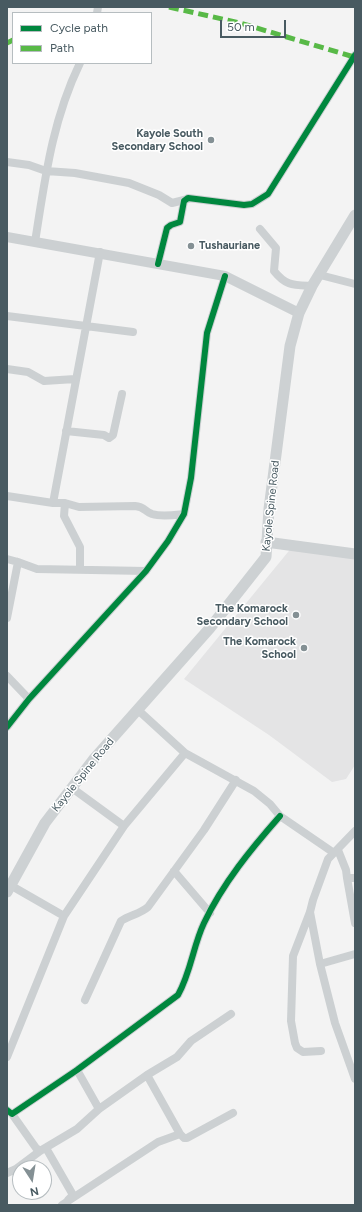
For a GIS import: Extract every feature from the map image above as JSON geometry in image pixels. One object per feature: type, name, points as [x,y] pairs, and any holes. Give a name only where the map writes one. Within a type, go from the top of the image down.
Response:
[{"type":"main road","name":"Kayole Spine Road","points":[[9,888],[45,823],[93,760],[210,628],[266,557],[266,542],[288,357],[299,313],[312,286],[355,215]]},
{"type":"main road","points":[[266,542],[355,554]]},
{"type":"street","points":[[7,162],[29,164],[46,171],[75,173],[129,183],[159,195],[172,203],[192,198],[252,204],[268,194],[355,56]]},
{"type":"street","points":[[35,242],[46,171],[56,124],[80,64]]},
{"type":"street","points":[[158,264],[167,228],[170,225],[180,222],[184,201],[188,199]]},
{"type":"street","points":[[260,229],[276,248],[274,271],[282,282],[298,286],[312,286]]},
{"type":"street","points":[[7,237],[100,252],[225,276],[299,313]]},
{"type":"street","points":[[53,503],[100,252]]},
{"type":"street","points":[[320,275],[355,284]]},
{"type":"street","points":[[7,727],[29,699],[146,571],[168,541],[184,514],[191,478],[207,333],[225,276]]},
{"type":"street","points":[[7,316],[133,332]]},
{"type":"street","points":[[7,369],[28,372],[44,381],[75,379]]},
{"type":"street","points":[[66,431],[104,435],[109,438],[112,435],[122,394]]},
{"type":"street","points":[[7,496],[53,503],[65,503],[79,507],[144,507],[150,513],[161,516],[184,514]]},
{"type":"street","points":[[65,503],[64,516],[80,547],[80,568]]},
{"type":"street","points":[[7,559],[37,569],[80,568],[146,571]]},
{"type":"street","points":[[7,618],[18,562]]},
{"type":"street","points":[[7,676],[29,699]]},
{"type":"street","points":[[138,710],[184,753],[236,780],[265,799],[280,816],[336,852],[351,878],[355,924]]},
{"type":"street","points":[[7,1057],[64,916],[124,826],[184,753]]},
{"type":"street","points":[[85,1000],[121,921],[129,915],[143,912],[148,907],[236,780]]},
{"type":"street","points":[[72,788],[124,826]]},
{"type":"street","points":[[62,1204],[73,1195],[43,1149],[36,1148],[10,1112],[77,1070],[178,995],[185,983],[199,936],[210,913],[243,858],[280,816]]},
{"type":"street","points":[[321,1051],[303,1052],[297,1048],[291,1021],[293,956],[328,859],[355,831]]},
{"type":"street","points":[[174,871],[210,913]]},
{"type":"street","points":[[9,888],[64,916]]},
{"type":"street","points":[[310,912],[320,964],[335,1023],[355,1078]]},
{"type":"street","points":[[320,964],[355,954]]},
{"type":"street","points":[[7,1173],[16,1169],[43,1149],[77,1129],[99,1109],[147,1075],[177,1057],[191,1041],[231,1014]]},
{"type":"street","points":[[77,1070],[99,1109]]},
{"type":"street","points":[[147,1075],[180,1134],[184,1138],[187,1138],[233,1113]]},
{"type":"street","points":[[62,1204],[158,1142],[180,1134]]},
{"type":"shaded area","name":"The Komarock Secondary School","points":[[297,541],[355,550],[355,765],[346,779],[332,782],[269,735],[184,679]]},
{"type":"marked path","points":[[169,7],[240,23],[354,57]]},
{"type":"marked path","points":[[7,43],[12,40]]},
{"type":"cycle path","points":[[158,264],[167,228],[180,222],[184,201],[188,198],[244,205],[252,204],[268,194],[355,55]]},
{"type":"cycle path","points":[[7,727],[29,699],[146,571],[168,541],[184,514],[191,478],[207,333],[225,276]]},
{"type":"cycle path","points":[[7,1110],[12,1114],[77,1070],[178,995],[186,977],[200,932],[212,908],[238,867],[280,816]]},
{"type":"place","name":"Kayole South Secondary School","points":[[211,140]]},
{"type":"place","name":"Tushauriane","points":[[191,246]]},
{"type":"place","name":"The Komarock Secondary School","points":[[296,615]]},
{"type":"place","name":"The Komarock School","points":[[304,648]]}]
